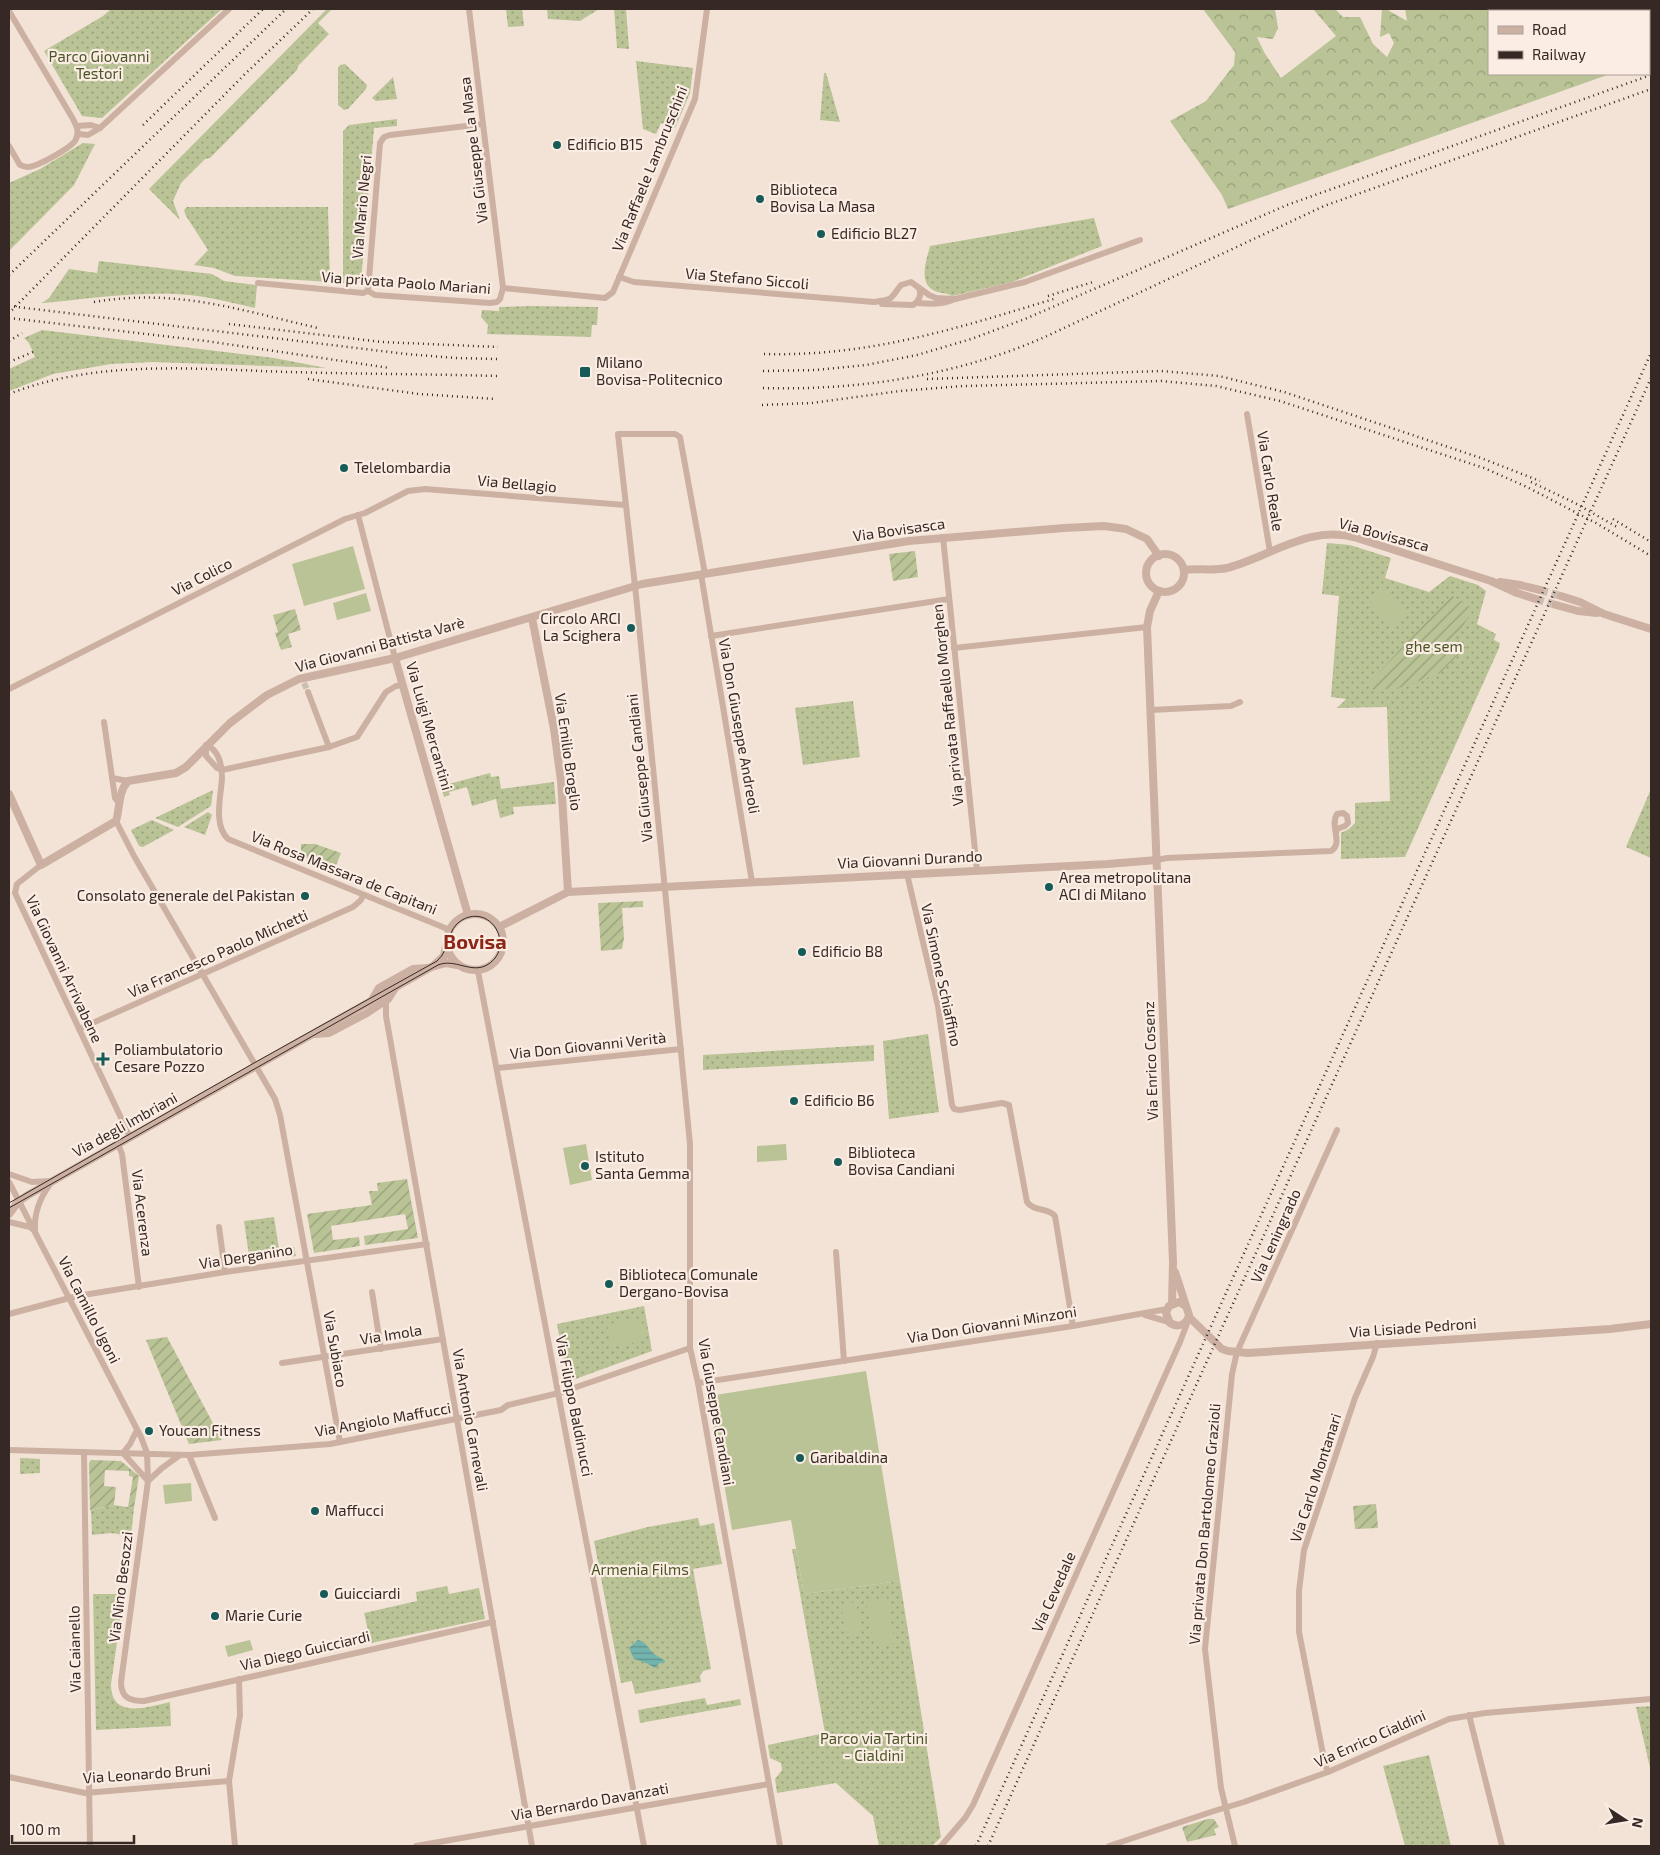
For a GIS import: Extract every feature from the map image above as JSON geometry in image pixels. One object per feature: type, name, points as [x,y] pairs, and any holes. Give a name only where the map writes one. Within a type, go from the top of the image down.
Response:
[{"type":"street","points":[[9,11],[77,130],[88,135],[100,128],[229,9]]},
{"type":"street","name":"Via Giuseppe La Masa","points":[[469,9],[503,288]]},
{"type":"street","name":"Via Raffaele Lambruschini","points":[[619,277],[695,99],[707,9]]},
{"type":"street","points":[[9,146],[20,165],[28,167],[37,165],[71,146],[77,130],[91,124],[100,128]]},
{"type":"street","name":"Via Mario Negri","points":[[368,291],[380,143],[384,137],[483,124]]},
{"type":"street","points":[[955,299],[936,298],[914,283],[908,282],[901,285],[897,291],[898,299],[902,304],[909,306],[916,303],[940,304],[1025,282],[1140,240]]},
{"type":"street","name":"Via privata Paolo Mariani","points":[[258,283],[363,293],[368,291],[375,295],[490,303],[497,302],[500,299],[503,288],[605,298],[614,292],[619,277]]},
{"type":"street","name":"Via Stefano Siccoli","points":[[619,277],[634,282],[882,304],[902,304]]},
{"type":"street","points":[[916,303],[920,296],[919,288]]},
{"type":"street","name":"Via Stefano Siccoli","points":[[874,302],[888,300],[894,297],[897,291]]},
{"type":"street","name":"Via Carlo Reale","points":[[1247,414],[1270,552]]},
{"type":"street","name":"Via Don Giuseppe Andreoli","points":[[625,505],[618,434],[678,435],[682,442],[711,636],[752,882]]},
{"type":"street","name":"Via Bellagio","points":[[408,490],[425,488],[625,505]]},
{"type":"street","name":"Via Colico","points":[[9,689],[345,519],[358,515],[408,490]]},
{"type":"street","name":"Via Giuseppe Candiani","points":[[625,505],[635,586],[664,888],[667,948],[681,1049],[690,1144],[690,1348],[698,1383],[780,1846]]},
{"type":"street","name":"Via Luigi Mercantini","points":[[358,515],[395,658],[468,915]]},
{"type":"street","name":"Via Bovisasca","points":[[635,586],[901,542],[1056,528],[1110,527],[1130,530],[1147,539],[1159,556]]},
{"type":"street","name":"Via Bovisasca","points":[[1184,570],[1224,568],[1314,536],[1339,534],[1491,581],[1517,594],[1536,599]]},
{"type":"street","name":"Via privata Raffaello Morghen","points":[[943,537],[978,870]]},
{"type":"street","points":[[1169,554],[1177,557],[1184,570],[1183,580],[1177,588],[1169,592],[1159,591],[1148,583],[1147,574],[1150,562],[1159,556],[1169,554]]},
{"type":"street","name":"Via Bovisasca","points":[[1491,581],[1520,584],[1540,590]]},
{"type":"street","name":"Via Giovanni Battista Varè","points":[[128,781],[176,773],[186,767],[230,723],[267,695],[303,680],[395,658],[635,586]]},
{"type":"street","name":"Via Enrico Cosenz","points":[[1159,591],[1152,605],[1148,627],[1173,1262],[1169,1307]]},
{"type":"street","points":[[1560,596],[1580,602],[1604,614],[1651,629]]},
{"type":"street","points":[[711,636],[949,599]]},
{"type":"street","points":[[1556,605],[1578,611],[1604,614]]},
{"type":"street","name":"Via Emilio Broglio","points":[[532,618],[555,738],[561,781],[568,892]]},
{"type":"street","points":[[954,648],[1148,627]]},
{"type":"street","points":[[206,745],[206,756],[217,768],[222,770],[329,747],[357,737],[386,692],[396,686],[403,685]]},
{"type":"street","points":[[308,692],[329,747]]},
{"type":"street","points":[[1151,710],[1231,706],[1240,702]]},
{"type":"street","points":[[104,722],[115,798],[119,803]]},
{"type":"street","name":"Via Rosa Massara de Capitani","points":[[222,770],[220,826],[228,839],[450,930]]},
{"type":"street","points":[[9,794],[41,865],[116,821],[124,786],[128,781],[112,778]]},
{"type":"street","name":"Via Subiaco","points":[[116,821],[202,975],[275,1099],[280,1115],[340,1442]]},
{"type":"street","points":[[1157,860],[1331,851],[1335,849],[1336,833]]},
{"type":"street","name":"Via Giovanni Durando","points":[[568,892],[1157,860]]},
{"type":"street","name":"Via Giovanni Arrivabene","points":[[41,865],[17,884],[14,893],[130,1137]]},
{"type":"street","name":"Via Simone Schiaffino","points":[[907,874],[938,1006],[952,1105],[954,1109],[960,1110],[1002,1103],[1009,1104],[1027,1202],[1030,1207],[1050,1212],[1055,1216],[1072,1326]]},
{"type":"street","points":[[499,927],[568,892]]},
{"type":"street","name":"Via Francesco Paolo Michetti","points":[[79,1029],[353,907],[361,900],[363,895]]},
{"type":"street","points":[[468,915],[483,915],[499,927],[503,940],[500,955],[491,966],[478,970],[463,968],[451,956],[447,940],[450,930],[456,922],[468,915]]},
{"type":"street","name":"Via degli Imbriani","points":[[9,1214],[19,1201],[433,966],[444,956],[447,940]]},
{"type":"street","name":"Via degli Imbriani","points":[[369,1002],[379,988],[413,969],[448,962],[463,968]]},
{"type":"street","name":"Via Filippo Baldinucci","points":[[478,970],[638,1806],[644,1846]]},
{"type":"street","name":"Via degli Imbriani","points":[[310,1035],[327,1033],[337,1029],[388,999],[398,986]]},
{"type":"street","name":"Via Antonio Carnevali","points":[[388,999],[386,1003],[386,1016],[532,1846]]},
{"type":"street","name":"Via Don Giovanni Verità","points":[[498,1068],[681,1049]]},
{"type":"street","name":"Via Leningrado","points":[[1237,1352],[1337,1130]]},
{"type":"street","name":"Via Acerenza","points":[[118,1144],[122,1154],[138,1287]]},
{"type":"street","name":"Via degli Imbriani","points":[[9,1174],[37,1182],[57,1179]]},
{"type":"street","name":"Via degli Imbriani","points":[[36,1233],[35,1222],[40,1202],[49,1186],[57,1179]]},
{"type":"street","name":"Via Camillo Ugoni","points":[[9,1182],[137,1430],[147,1453]]},
{"type":"street","name":"Via degli Imbriani","points":[[9,1202],[19,1201]]},
{"type":"street","points":[[9,1222],[32,1228],[36,1233]]},
{"type":"street","points":[[219,1227],[225,1272]]},
{"type":"street","name":"Via Derganino","points":[[9,1314],[68,1298],[225,1272],[427,1244]]},
{"type":"street","points":[[836,1252],[844,1361]]},
{"type":"street","name":"Via Enrico Cosenz","points":[[1173,1262],[1186,1306]]},
{"type":"street","points":[[372,1292],[381,1349]]},
{"type":"street","points":[[1172,1324],[1182,1325],[1188,1319],[1186,1306],[1179,1302],[1169,1307],[1166,1316],[1172,1324],[1180,1332],[1180,1342]]},
{"type":"street","name":"Via Don Giovanni Minzoni","points":[[698,1383],[1072,1326],[1144,1314],[1169,1307]]},
{"type":"street","name":"Via Don Giovanni Minzoni","points":[[1144,1314],[1172,1324]]},
{"type":"street","name":"Via Lisiade Pedroni","points":[[1188,1319],[1222,1348],[1228,1351],[1248,1353],[1582,1331],[1651,1324]]},
{"type":"street","name":"Via Cevedale","points":[[941,1846],[973,1805],[1180,1342],[1188,1319]]},
{"type":"street","name":"Via Imola","points":[[282,1363],[444,1339]]},
{"type":"street","name":"Via Carlo Montanari","points":[[1328,1772],[1324,1764],[1300,1644],[1299,1591],[1307,1537],[1321,1502],[1355,1398],[1377,1343]]},
{"type":"street","name":"Via Angiolo Maffucci","points":[[9,1450],[189,1455],[340,1442],[502,1410],[508,1405],[559,1394],[690,1348]]},
{"type":"street","name":"Via privata Don Bartolomeo Grazioli","points":[[1235,1846],[1220,1780],[1204,1640],[1232,1374],[1237,1352]]},
{"type":"street","points":[[137,1430],[123,1453],[148,1481],[180,1455]]},
{"type":"street","name":"Via Caianello","points":[[84,1452],[90,1846]]},
{"type":"street","name":"Via Nino Besozzi","points":[[125,1696],[121,1688],[121,1682],[148,1481],[147,1453]]},
{"type":"street","points":[[189,1455],[216,1518]]},
{"type":"street","name":"Via Diego Guicciardi","points":[[125,1696],[129,1699],[144,1701],[492,1622]]},
{"type":"street","points":[[235,1846],[229,1781],[240,1716],[239,1679]]},
{"type":"street","name":"Via Enrico Cialdini","points":[[1109,1846],[1328,1772],[1456,1717],[1651,1699]]},
{"type":"street","points":[[1469,1715],[1502,1846]]},
{"type":"street","name":"Via Leonardo Bruni","points":[[9,1777],[81,1792],[229,1781]]},
{"type":"street","name":"Via Bernardo Davanzati","points":[[416,1846],[768,1784]]},
{"type":"green space","name":"Parco Giovanni Testori","points":[[111,9],[222,9],[102,118],[82,116],[44,51],[103,16]]},
{"type":"green space","points":[[327,9],[332,9],[318,23],[329,34],[298,66],[297,70],[210,158],[205,159],[181,183],[173,201],[180,220],[149,189]]},
{"type":"green space","points":[[506,9],[522,9],[524,26],[508,27]]},
{"type":"green space","points":[[547,9],[599,9],[580,21],[548,19]]},
{"type":"green space","points":[[614,9],[626,9],[629,49],[617,48]]},
{"type":"green space","points":[[1203,9],[1275,9],[1278,28],[1273,39],[1257,37],[1264,52],[1281,78],[1336,36],[1313,9],[1335,9],[1343,17],[1360,17],[1373,44],[1387,57],[1394,43],[1389,33],[1380,37],[1382,9],[1386,9],[1407,21],[1405,9],[1529,9],[1488,10],[1488,75],[1607,75],[1228,209],[1222,195],[1170,121],[1206,101],[1234,65],[1235,52]]},
{"type":"green space","points":[[636,61],[693,68],[690,93],[675,128],[661,123],[656,134],[643,129]]},
{"type":"green space","points":[[345,64],[367,85],[366,89],[348,109],[344,110],[338,105],[338,68],[340,65]]},
{"type":"green space","points":[[824,73],[826,73],[840,122],[820,120]]},
{"type":"green space","points":[[393,77],[397,99],[376,101],[372,98]]},
{"type":"green space","points":[[397,119],[397,126],[374,128],[361,281],[356,284],[343,283],[343,131],[349,125]]},
{"type":"green space","points":[[83,143],[95,144],[74,185],[9,251],[9,183],[40,169]]},
{"type":"green space","points":[[187,207],[328,207],[330,282],[235,276],[214,268],[194,265],[208,250],[186,216],[184,210]]},
{"type":"green space","points":[[1094,218],[1102,246],[1012,282],[952,296],[933,290],[926,281],[925,270],[930,246]]},
{"type":"green space","points":[[99,261],[212,274],[224,281],[257,285],[255,308],[206,297],[176,294],[125,295],[42,303],[49,298],[69,269],[97,273]]},
{"type":"green space","points":[[499,307],[598,307],[597,325],[592,325],[591,337],[487,334],[488,325],[481,317],[482,310],[499,311]]},
{"type":"green space","points":[[42,330],[274,358],[326,368],[153,362],[111,364],[53,374],[9,391],[9,369],[35,357],[29,343],[24,338]]},
{"type":"green space","points":[[1327,543],[1350,545],[1391,558],[1385,578],[1429,592],[1450,576],[1478,585],[1486,591],[1477,624],[1496,634],[1494,640],[1500,643],[1405,857],[1341,859],[1341,833],[1355,823],[1355,803],[1390,801],[1387,707],[1337,708],[1346,699],[1331,697],[1339,596],[1322,594]]},
{"type":"green space","points":[[353,546],[365,589],[304,606],[292,564]]},
{"type":"green space","points":[[915,551],[918,577],[893,581],[889,554]]},
{"type":"green space","points":[[1382,590],[1408,614],[1396,627],[1370,604]]},
{"type":"green space","points":[[366,593],[371,611],[337,620],[333,603]]},
{"type":"green space","name":"ghe sem","points":[[1451,595],[1472,608],[1467,620],[1455,637],[1466,647],[1440,673],[1403,687],[1374,690],[1368,684]]},
{"type":"green space","points":[[295,609],[301,630],[288,634],[292,647],[281,650],[275,633],[278,632],[273,615]]},
{"type":"green space","points":[[853,701],[860,757],[803,765],[795,708]]},
{"type":"green space","points":[[490,773],[491,777],[499,776],[501,789],[554,782],[556,804],[513,807],[514,814],[500,818],[496,799],[472,806],[467,787],[449,792],[450,795],[444,797],[441,786]]},
{"type":"green space","points":[[1651,789],[1651,858],[1626,847]]},
{"type":"green space","points":[[213,790],[211,806],[178,827],[155,818]]},
{"type":"green space","points":[[208,812],[212,815],[205,835],[184,827]]},
{"type":"green space","points":[[152,820],[174,830],[143,847],[139,846],[131,830]]},
{"type":"green space","points":[[301,844],[315,844],[341,853],[334,870],[301,856]]},
{"type":"green space","points":[[643,901],[643,907],[622,908],[624,938],[622,949],[601,951],[598,903]]},
{"type":"green space","points":[[928,1034],[939,1112],[889,1119],[883,1041]]},
{"type":"green space","points":[[874,1045],[874,1061],[703,1070],[703,1055]]},
{"type":"green space","points":[[586,1144],[592,1180],[570,1185],[563,1148]]},
{"type":"green space","points":[[786,1144],[787,1160],[757,1162],[757,1146]]},
{"type":"green space","points":[[407,1179],[418,1238],[365,1245],[364,1236],[408,1229],[405,1214],[331,1226],[333,1240],[359,1237],[360,1246],[314,1253],[307,1214],[372,1205],[369,1191],[378,1191],[377,1183]]},
{"type":"green space","points":[[274,1217],[279,1249],[294,1247],[296,1256],[250,1263],[244,1221]]},
{"type":"green space","points":[[644,1306],[652,1351],[570,1381],[567,1379],[557,1324]]},
{"type":"green space","points":[[641,1318],[646,1340],[611,1347],[607,1324]]},
{"type":"green space","points":[[167,1337],[222,1440],[189,1444],[146,1340]]},
{"type":"green space","name":"Garibaldina","points":[[866,1371],[900,1581],[804,1594],[791,1520],[732,1530],[709,1396]]},
{"type":"green space","points":[[20,1458],[40,1459],[40,1473],[20,1474]]},
{"type":"green space","points":[[91,1460],[121,1461],[139,1476],[134,1508],[128,1507],[133,1477],[129,1476],[129,1471],[105,1470],[104,1486],[116,1487],[114,1505],[90,1510],[89,1463]]},
{"type":"green space","points":[[191,1483],[192,1501],[165,1504],[163,1485]]},
{"type":"green space","points":[[1376,1504],[1378,1528],[1355,1529],[1353,1506]]},
{"type":"green space","points":[[114,1505],[134,1508],[131,1536],[111,1533],[92,1535],[91,1510]]},
{"type":"green space","name":"Armenia Films","points":[[698,1518],[700,1526],[714,1523],[722,1564],[693,1569],[711,1669],[703,1671],[700,1676],[701,1682],[635,1694],[632,1681],[621,1683],[594,1541],[648,1527]]},
{"type":"green space","name":"Parco via Tartini - Cialdini","points":[[792,1549],[796,1549],[804,1594],[900,1581],[941,1837],[932,1846],[879,1846],[873,1816],[836,1783],[777,1793],[775,1779],[782,1770],[781,1763],[770,1758],[768,1745],[825,1733]]},
{"type":"green space","points":[[447,1586],[449,1594],[479,1588],[485,1619],[371,1643],[364,1613],[417,1601],[416,1592]]},
{"type":"green space","points":[[93,1594],[124,1594],[111,1684],[117,1703],[124,1707],[142,1708],[170,1702],[171,1726],[96,1730]]},
{"type":"green space","points":[[887,1597],[895,1643],[874,1647],[866,1601]]},
{"type":"green space","points":[[856,1602],[862,1634],[846,1637],[841,1604]]},
{"type":"green space","points":[[250,1640],[253,1650],[228,1657],[225,1646]]},
{"type":"green space","points":[[705,1698],[707,1705],[740,1699],[741,1705],[640,1723],[638,1710]]},
{"type":"green space","points":[[1651,1706],[1651,1772],[1636,1707]]},
{"type":"green space","points":[[1429,1755],[1451,1846],[1405,1846],[1383,1766]]},
{"type":"green space","points":[[1214,1819],[1219,1827],[1214,1829],[1216,1835],[1187,1842],[1182,1827]]},
{"type":"water","points":[[638,1640],[665,1661],[664,1663],[660,1663],[655,1668],[634,1659],[629,1648]]},
{"type":"tunnel","points":[[1540,590],[1561,596]]},
{"type":"tunnel","points":[[1536,599],[1556,605]]},
{"type":"tunnel","points":[[304,683],[308,692]]},
{"type":"tram line","points":[[9,1203],[437,961],[445,951],[453,929],[462,920],[473,916],[483,917],[491,922],[497,930],[500,948],[487,965],[475,968],[451,963],[438,965],[9,1208]]},
{"type":"railway","points":[[143,125],[263,9]]},
{"type":"railway","points":[[9,275],[286,9]]},
{"type":"railway","points":[[12,310],[245,74],[313,9]]},
{"type":"railway","points":[[763,371],[816,370],[866,365],[917,355],[971,339],[1025,319],[1287,205],[1651,75]]},
{"type":"railway","points":[[763,388],[835,387],[908,378],[979,361],[1014,350],[1324,206],[1651,89]]},
{"type":"railway","points":[[1048,296],[1093,282]]},
{"type":"railway","points":[[94,302],[124,298],[181,299],[234,308],[318,328]]},
{"type":"railway","points":[[764,354],[803,354],[877,346],[948,330],[1057,298]]},
{"type":"railway","points":[[9,306],[406,354],[497,359]]},
{"type":"railway","points":[[9,318],[206,341],[390,368]]},
{"type":"railway","points":[[229,324],[382,342],[498,347]]},
{"type":"railway","points":[[9,341],[22,333]]},
{"type":"railway","points":[[9,362],[33,352]]},
{"type":"railway","points":[[976,1846],[1651,353]]},
{"type":"railway","points":[[9,394],[77,375],[147,369],[183,368],[315,373],[497,376]]},
{"type":"railway","points":[[927,379],[1161,371],[1219,376],[1284,392],[1481,458],[1540,481]]},
{"type":"railway","points":[[988,1846],[1651,378]]},
{"type":"railway","points":[[308,379],[419,394],[496,399]]},
{"type":"railway","points":[[762,405],[812,403],[900,391],[963,386],[1161,381],[1216,386],[1280,401],[1484,468],[1527,487],[1596,523],[1651,556]]},
{"type":"railway","points":[[1531,482],[1575,503],[1617,527]]},
{"type":"railway","points":[[1613,519],[1651,542]]},
{"type":"place","name":"Edificio B15","points":[[557,145]]},
{"type":"place","name":"Biblioteca Bovisa La Masa","points":[[760,199]]},
{"type":"place","name":"Edificio BL27","points":[[821,234]]},
{"type":"place","name":"Milano Bovisa-Politecnico","points":[[585,372]]},
{"type":"place","name":"Telelombardia","points":[[344,468]]},
{"type":"place","name":"Circolo ARCI La Scighera","points":[[631,628]]},
{"type":"place","name":"Area metropolitana ACI di Milano","points":[[1049,887]]},
{"type":"place","name":"Consolato generale del Pakistan","points":[[305,896]]},
{"type":"place","name":"Edificio B8","points":[[802,952]]},
{"type":"place","name":"Poliambulatorio Cesare Pozzo","points":[[103,1059]]},
{"type":"place","name":"Edificio B6","points":[[794,1101]]},
{"type":"place","name":"Biblioteca Bovisa Candiani","points":[[838,1162]]},
{"type":"place","name":"Istituto Santa Gemma","points":[[585,1166]]},
{"type":"place","name":"Biblioteca Comunale Dergano-Bovisa","points":[[609,1284]]},
{"type":"place","name":"Youcan Fitness","points":[[149,1431]]},
{"type":"place","name":"Garibaldina","points":[[800,1458]]},
{"type":"place","name":"Maffucci","points":[[315,1511]]},
{"type":"place","name":"Guicciardi","points":[[324,1594]]},
{"type":"place","name":"Marie Curie","points":[[215,1616]]},
{"type":"district","name":"Bovisa","points":[[475,942]]}]
